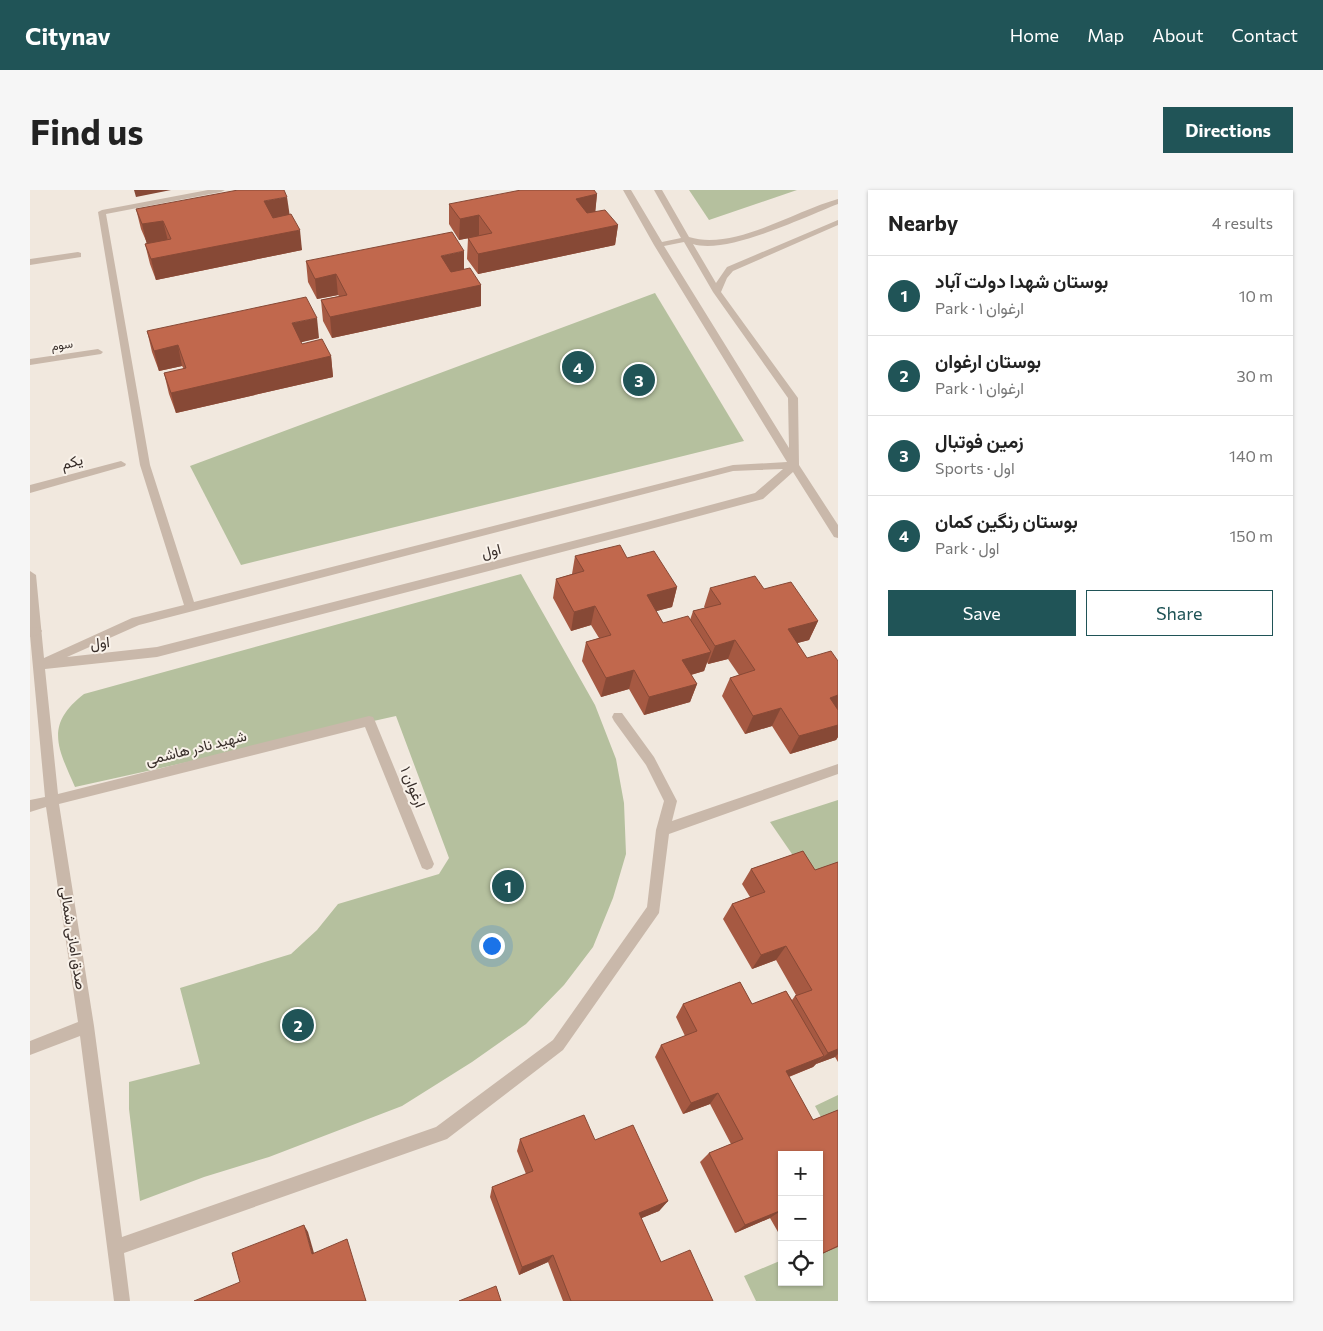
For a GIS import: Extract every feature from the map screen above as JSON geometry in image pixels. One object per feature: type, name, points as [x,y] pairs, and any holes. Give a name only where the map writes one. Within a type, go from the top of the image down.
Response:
[{"type":"street","points":[[190,608],[145,465],[102,212],[221,190]]},
{"type":"street","points":[[627,190],[658,246],[838,534]]},
{"type":"street","points":[[658,190],[717,292],[793,398],[794,466]]},
{"type":"street","points":[[658,246],[687,239],[702,244],[733,241],[838,201]]},
{"type":"street","points":[[717,292],[723,277],[730,269],[838,222]]},
{"type":"street","points":[[30,262],[78,255]]},
{"type":"street","name":"سوم","points":[[30,362],[98,352]]},
{"type":"street","name":"یکم","points":[[30,489],[121,464]]},
{"type":"street","name":"اول","points":[[39,665],[136,621],[733,468],[794,466]]},
{"type":"street","name":"اول","points":[[39,665],[157,652],[647,526],[759,496],[794,466]]},
{"type":"street","name":"صدق امانی شمالی","points":[[30,575],[33,632],[39,665],[52,801],[87,1026],[122,1301]]},
{"type":"street","points":[[115,1248],[441,1133],[558,1046],[654,909],[663,830],[670,801],[650,761],[618,717]]},
{"type":"street","name":"شهید نادر هاشمی","points":[[30,806],[369,721]]},
{"type":"street","name":"ارغوان ۱","points":[[369,721],[427,864]]},
{"type":"street","points":[[663,830],[838,769]]},
{"type":"street","points":[[30,1048],[87,1026]]},
{"type":"green space","points":[[689,190],[797,190],[709,220]]},
{"type":"green space","points":[[655,293],[744,441],[241,565],[190,466]]},
{"type":"green space","points":[[521,574],[595,705],[616,759],[624,803],[626,854],[613,898],[593,947],[564,985],[526,1024],[472,1062],[402,1106],[269,1157],[204,1177],[140,1201],[129,1109],[129,1082],[200,1064],[180,988],[291,954],[317,930],[338,904],[439,874],[449,858],[396,716],[75,787],[60,749],[58,737],[63,716],[71,705],[84,694]]},
{"type":"green space","points":[[838,800],[838,921],[770,822]]},
{"type":"green space","points":[[838,1095],[838,1149],[815,1106]]},
{"type":"green space","points":[[838,1238],[838,1301],[756,1301],[744,1276],[778,1262],[778,1286],[823,1286],[823,1244]]},
{"type":"building","points":[[238,190],[284,190],[287,197],[264,201],[273,218],[291,214],[300,230],[151,259],[145,244],[171,239],[163,221],[142,224],[136,209]]},
{"type":"building","points":[[521,190],[594,190],[597,194],[576,199],[587,213],[605,210],[618,225],[478,254],[468,238],[492,233],[479,215],[460,219],[449,204]]},
{"type":"building","points":[[452,232],[464,251],[441,256],[451,272],[470,268],[481,285],[330,317],[321,300],[347,295],[336,274],[315,279],[306,261]]},
{"type":"building","points":[[306,297],[317,318],[292,323],[302,344],[322,339],[331,356],[171,393],[164,373],[186,368],[178,345],[154,351],[147,331]]},
{"type":"building","points":[[620,545],[627,558],[654,551],[677,587],[647,595],[663,623],[688,616],[711,652],[682,660],[697,684],[649,697],[634,670],[606,678],[586,642],[611,635],[595,606],[574,612],[556,579],[584,571],[575,556]]},
{"type":"building","points":[[755,576],[764,589],[791,582],[818,621],[788,629],[807,658],[831,651],[838,661],[838,695],[830,698],[838,710],[838,725],[799,736],[781,708],[753,716],[730,678],[755,670],[735,640],[715,646],[693,611],[721,604],[710,588]]},
{"type":"building","points":[[803,851],[815,870],[838,862],[838,1049],[828,1053],[795,996],[812,990],[786,946],[761,955],[732,904],[765,892],[751,869]]},
{"type":"building","points":[[740,982],[752,1004],[786,991],[824,1056],[786,1071],[813,1120],[838,1110],[838,1246],[823,1253],[823,1151],[778,1151],[778,1212],[745,1225],[709,1153],[743,1139],[718,1093],[691,1103],[661,1045],[697,1031],[683,1004]]},
{"type":"building","points":[[584,1115],[595,1140],[633,1125],[668,1201],[639,1213],[661,1262],[690,1250],[713,1301],[571,1301],[553,1255],[522,1267],[492,1187],[533,1171],[520,1139]]},
{"type":"building","points":[[304,1225],[312,1254],[347,1239],[366,1301],[194,1301],[240,1282],[232,1253]]},
{"type":"building","points":[[496,1286],[501,1301],[459,1301]]},
{"type":"place","name":"بوستان رنگین کمان","points":[[578,367]]},
{"type":"place","name":"زمین فوتبال","points":[[639,380]]},
{"type":"place","name":"بوستان شهدا دولت آباد","points":[[508,886]]},
{"type":"place","name":"بوستان ارغوان","points":[[298,1025]]}]
